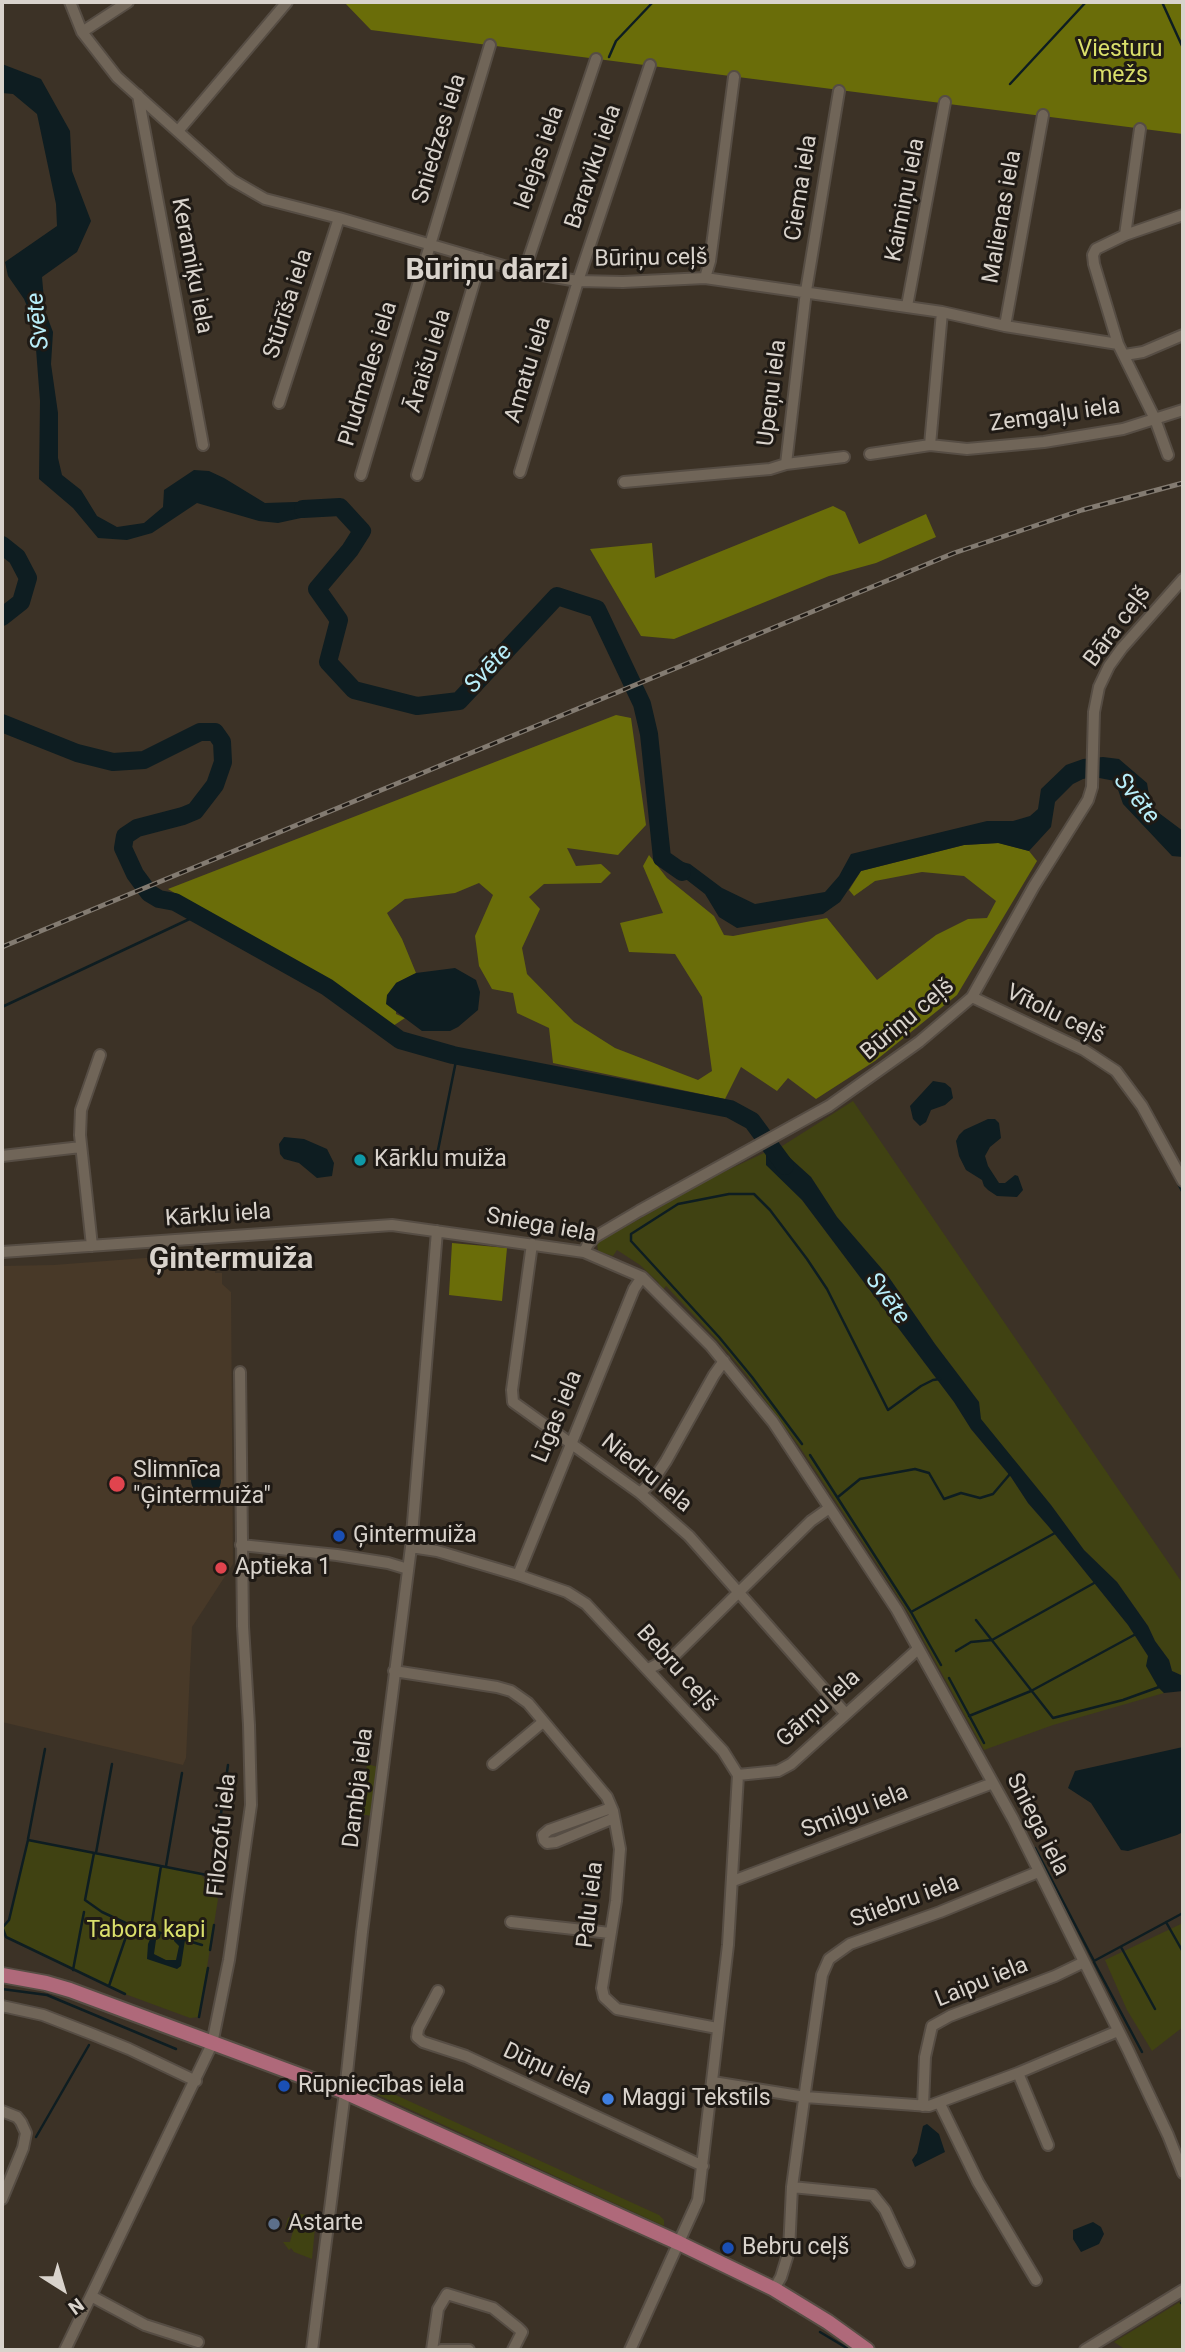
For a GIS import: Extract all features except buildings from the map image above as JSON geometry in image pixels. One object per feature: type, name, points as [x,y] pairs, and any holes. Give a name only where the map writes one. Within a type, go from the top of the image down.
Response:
[{"type":"main road","points":[[2,1975],[70,1990],[345,2092],[679,2243],[774,2289],[867,2350]]},
{"type":"street","name":"Būriņu ceļš","points":[[70,2],[82,32],[117,77],[232,180],[265,199],[524,272],[578,281],[705,278],[907,306],[1005,326],[1118,344]]},
{"type":"street","points":[[82,32],[128,2]]},
{"type":"street","points":[[178,131],[288,2]]},
{"type":"street","name":"Sniedzes iela","points":[[430,244],[490,45]]},
{"type":"street","name":"Ielejas iela","points":[[524,272],[596,58]]},
{"type":"street","name":"Baraviku iela","points":[[578,281],[650,65]]},
{"type":"street","points":[[705,278],[710,261],[734,77]]},
{"type":"street","name":"Ciema iela","points":[[806,291],[839,91]]},
{"type":"street","name":"Keramiķu iela","points":[[138,95],[204,445]]},
{"type":"street","name":"Kaimiņu iela","points":[[907,306],[946,102]]},
{"type":"street","name":"Malienas iela","points":[[1005,326],[1043,115]]},
{"type":"street","points":[[1125,235],[1140,129]]},
{"type":"street","points":[[1168,455],[1155,419],[1118,344],[1093,255],[1096,249],[1125,235],[1183,215]]},
{"type":"street","name":"Stūrīša iela","points":[[279,402],[339,218]]},
{"type":"street","name":"Pludmales iela","points":[[360,475],[430,244]]},
{"type":"street","name":"Āraišu iela","points":[[417,475],[481,259]]},
{"type":"street","name":"Amatu iela","points":[[520,472],[578,281]]},
{"type":"street","name":"Upeņu iela","points":[[624,481],[770,469],[786,464],[806,291]]},
{"type":"street","points":[[930,445],[942,312]]},
{"type":"street","points":[[1125,355],[1143,352],[1183,335]]},
{"type":"street","name":"Zemgaļu iela","points":[[870,454],[930,445],[967,449],[1044,442],[1123,429],[1183,410]]},
{"type":"street","points":[[786,464],[844,457]]},
{"type":"street","name":"Bāra ceļš","points":[[1092,787],[1094,712],[1099,687],[1122,648],[1183,579]]},
{"type":"street","name":"Būriņu ceļš","points":[[584,1251],[595,1237],[829,1106],[873,1077],[937,1028],[972,997],[1034,886],[1088,800],[1092,787]]},
{"type":"street","name":"Vītolu ceļš","points":[[972,997],[1084,1050],[1116,1071],[1142,1106],[1183,1181]]},
{"type":"street","points":[[92,1246],[81,1147],[81,1110],[100,1055]]},
{"type":"street","points":[[2,1156],[81,1147]]},
{"type":"street","name":"Kārklu iela","points":[[2,1252],[392,1225],[437,1231]]},
{"type":"street","name":"Sniega iela","points":[[437,1231],[584,1251],[625,1268],[642,1277],[724,1361],[781,1433],[828,1509],[874,1574],[918,1649],[993,1783],[1084,1962],[1168,2135],[1183,2173]]},
{"type":"street","name":"Dambja iela","points":[[312,2350],[411,1547],[437,1231]]},
{"type":"street","name":"Niedru iela","points":[[532,1244],[512,1390],[513,1402],[640,1493],[689,1536],[845,1713]]},
{"type":"street","name":"Līgas iela","points":[[518,1575],[634,1289],[642,1277]]},
{"type":"street","points":[[640,1493],[652,1482],[666,1461],[714,1374],[724,1361]]},
{"type":"street","name":"Filozofu iela","points":[[65,2350],[212,2044],[229,1960],[251,1805],[242,1545],[240,1371]]},
{"type":"street","points":[[648,1669],[674,1656],[811,1521],[828,1509]]},
{"type":"street","points":[[242,1545],[337,1555],[408,1569]]},
{"type":"street","name":"Bebru ceļš","points":[[411,1547],[437,1551],[518,1575],[567,1592],[586,1604],[723,1751],[738,1775]]},
{"type":"street","name":"Gārņu iela","points":[[738,1775],[778,1771],[791,1764],[918,1649]]},
{"type":"street","name":"Palu iela","points":[[394,1671],[511,1690],[528,1703],[607,1797],[613,1813],[620,1849],[616,1901],[601,1988],[610,2005],[617,2010],[718,2028]]},
{"type":"street","points":[[493,1764],[543,1723]]},
{"type":"street","points":[[629,2350],[698,2200],[733,1881],[738,1775]]},
{"type":"street","name":"Smilgu iela","points":[[733,1881],[993,1783]]},
{"type":"street","points":[[613,1813],[556,1842],[547,1843],[544,1840],[543,1835],[549,1830],[613,1813]]},
{"type":"street","name":"Stiebru iela","points":[[774,2289],[781,2277],[789,2251],[792,2187],[822,1975],[829,1959],[850,1944],[940,1912],[1038,1872]]},
{"type":"street","points":[[511,1922],[610,1933]]},
{"type":"street","name":"Laipu iela","points":[[923,2106],[925,2056],[932,2026],[1084,1962]]},
{"type":"street","name":"Dūņu iela","points":[[438,1991],[418,2029],[417,2037],[423,2042],[467,2056],[703,2166]]},
{"type":"street","points":[[2,2006],[43,2015],[196,2081]]},
{"type":"street","points":[[713,2082],[805,2098],[923,2106],[940,2104],[1118,2031]]},
{"type":"street","points":[[1018,2073],[1048,2145]]},
{"type":"street","points":[[940,2104],[978,2182],[1036,2280]]},
{"type":"street","points":[[2,2111],[17,2117],[26,2133],[23,2148],[2,2199]]},
{"type":"street","points":[[792,2187],[873,2195],[885,2210],[909,2262]]},
{"type":"street","points":[[1086,2350],[1183,2290]]},
{"type":"street","points":[[432,2350],[438,2309],[447,2294],[493,2308],[518,2328],[522,2332],[513,2350]]},
{"type":"street","points":[[91,2296],[145,2325],[198,2342]]},
{"type":"street","points":[[441,2350],[469,2350]]},
{"type":"shaded area","name":"Slimnīca \"Ģintermuiža\"","points":[[215,1254],[215,1273],[222,1273],[222,1284],[231,1292],[233,1564],[192,1627],[186,1758],[183,1765],[2,1722],[2,1266],[54,1265]]},
{"type":"green space","name":"Viesturu mežs","points":[[344,2],[1183,2],[1183,134],[371,30]]},
{"type":"green space","points":[[833,506],[845,512],[859,544],[926,514],[936,537],[876,563],[829,576],[674,639],[641,636],[590,549],[652,543],[655,578]]},
{"type":"green space","points":[[616,715],[631,718],[646,825],[618,855],[567,848],[576,866],[601,864],[611,873],[601,883],[544,884],[529,897],[540,909],[522,948],[527,974],[574,1022],[615,1048],[698,1080],[712,1071],[702,997],[675,954],[629,952],[620,923],[663,913],[643,866],[649,855],[667,878],[714,916],[724,935],[733,936],[827,918],[877,980],[936,935],[968,919],[987,918],[996,901],[964,876],[922,872],[875,881],[854,896],[849,890],[861,871],[964,845],[999,843],[1029,851],[1037,861],[957,995],[875,1061],[816,1099],[788,1078],[777,1091],[741,1067],[725,1099],[553,1063],[549,1028],[517,1013],[513,993],[492,989],[479,966],[475,936],[493,895],[479,883],[455,893],[405,899],[387,913],[402,939],[416,973],[396,983],[396,1014],[405,1018],[393,1026],[361,1004],[168,889]]},
{"type":"green space","points":[[853,1101],[1183,1584],[1183,1676],[1172,1671],[1169,1660],[1148,1626],[1117,1582],[1084,1550],[1051,1505],[980,1419],[979,1402],[888,1276],[837,1217],[811,1177],[779,1148]]},
{"type":"green space","points":[[766,1152],[767,1165],[802,1200],[954,1402],[971,1429],[1128,1625],[1148,1656],[1158,1687],[1164,1693],[1053,1725],[984,1750],[908,1612],[799,1446],[746,1374],[666,1286],[663,1290],[640,1265],[617,1250],[613,1256],[598,1251],[597,1243],[601,1239],[626,1224],[627,1226],[711,1178]]},
{"type":"green space","points":[[452,1243],[507,1248],[502,1301],[449,1295]]},
{"type":"green space","points":[[367,1764],[378,1767],[372,1816],[360,1814]]},
{"type":"green space","name":"Tabora kapi","points":[[28,1840],[200,1873],[218,1899],[199,2017],[190,2018],[125,1994],[6,1937],[3,1929],[9,1920]]},
{"type":"green space","points":[[1183,1923],[1183,2027],[1152,2051],[1127,2010],[1105,1960]]},
{"type":"green space","points":[[354,2076],[659,2215],[664,2220],[664,2226],[363,2088]]},
{"type":"green space","points":[[296,2213],[316,2217],[312,2259],[294,2252],[291,2248],[289,2250],[283,2242],[290,2242],[293,2231],[285,2229],[288,2218]]},
{"type":"green space","points":[[1183,2300],[1183,2350],[1126,2350],[1114,2342]]},
{"type":"water","points":[[2,64],[41,79],[70,131],[72,171],[91,221],[77,252],[42,277],[45,311],[53,332],[51,364],[58,413],[58,458],[62,475],[81,490],[97,516],[117,527],[144,523],[163,507],[164,490],[194,470],[209,471],[265,503],[325,501],[324,513],[278,523],[259,521],[197,503],[152,533],[127,540],[98,538],[73,508],[39,479],[40,401],[34,323],[24,299],[8,276],[5,262],[57,226],[56,204],[37,114],[13,94],[2,93]]},
{"type":"water","points":[[1083,759],[1119,759],[1147,783],[1151,807],[1183,831],[1183,857],[1172,856],[1123,804],[1115,781],[1094,777],[1073,784],[1055,802],[1051,827],[1029,851],[998,843],[964,845],[861,871],[840,902],[823,914],[737,928],[719,917],[705,894],[665,863],[664,857],[690,864],[722,888],[755,904],[825,892],[839,876],[851,854],[987,821],[1013,821],[1030,816],[1038,809],[1041,789],[1066,765]]},
{"type":"water","points":[[455,968],[476,980],[480,992],[478,1010],[458,1027],[450,1031],[422,1031],[386,1004],[387,995],[396,983],[416,973]]},
{"type":"water","points":[[933,1081],[945,1083],[951,1088],[953,1098],[945,1105],[931,1110],[926,1122],[920,1126],[913,1119],[910,1106]]},
{"type":"water","points":[[988,1119],[995,1119],[999,1123],[1001,1138],[990,1147],[985,1156],[988,1166],[999,1183],[1018,1176],[1023,1190],[1017,1197],[997,1196],[988,1190],[982,1180],[966,1170],[959,1156],[956,1141],[959,1135]]},
{"type":"water","points":[[284,1137],[304,1139],[327,1149],[334,1163],[332,1176],[317,1178],[299,1163],[284,1159],[280,1154],[279,1144]]},
{"type":"water","points":[[774,1147],[779,1148],[811,1177],[837,1217],[888,1276],[979,1402],[981,1419],[1084,1550],[1117,1582],[1148,1626],[1169,1660],[1172,1671],[1183,1676],[1183,1691],[1164,1693],[1158,1687],[1146,1666],[1148,1656],[1128,1625],[971,1429],[954,1402],[802,1200],[766,1165],[766,1152]]},
{"type":"water","points":[[206,1465],[212,1466],[220,1474],[220,1486],[212,1494],[206,1495],[200,1494],[192,1486],[191,1480],[192,1474],[200,1466]]},
{"type":"water","points":[[1183,1747],[1183,1832],[1177,1835],[1128,1851],[1121,1850],[1091,1803],[1068,1788],[1075,1771]]},
{"type":"water","points":[[154,1930],[161,1933],[156,1940],[154,1954],[166,1960],[176,1960],[179,1946],[174,1941],[174,1936],[185,1940],[181,1966],[177,1969],[147,1959],[148,1944]]},
{"type":"water","points":[[927,2124],[939,2134],[945,2152],[915,2167],[912,2160],[917,2153],[923,2126]]},
{"type":"water","points":[[1093,2222],[1101,2227],[1104,2234],[1099,2244],[1081,2252],[1073,2239],[1073,2230]]},
{"type":"waterway","points":[[609,57],[616,41],[653,2]]},
{"type":"waterway","points":[[1010,84],[1086,2]]},
{"type":"waterway","points":[[1162,2],[1183,48]]},
{"type":"waterway","name":"Svēte","points":[[303,509],[340,507],[362,531],[350,550],[317,589],[339,620],[328,662],[354,690],[417,706],[459,701],[557,596],[597,609],[642,704],[649,734],[662,858],[682,872]]},
{"type":"waterway","name":"Svēte","points":[[2,545],[17,557],[28,578],[21,602],[2,617]]},
{"type":"waterway","name":"Svēte","points":[[2,723],[77,753],[113,762],[144,760],[200,732],[215,732],[222,742],[223,762],[215,785],[195,811],[137,828],[125,836],[123,848],[135,874],[149,893],[159,899],[175,902],[327,987],[400,1040],[453,1055],[730,1109],[752,1121],[785,1166]]},
{"type":"waterway","points":[[2,1007],[198,915]]},
{"type":"waterway","points":[[436,1160],[457,1056]]},
{"type":"waterway","points":[[1169,1166],[1183,1193]]},
{"type":"waterway","points":[[802,1444],[719,1337],[631,1241],[631,1234],[678,1204],[729,1194],[754,1194],[770,1210],[827,1289],[888,1410],[921,1386],[940,1379]]},
{"type":"waterway","points":[[810,1455],[911,1612],[941,1665]]},
{"type":"waterway","points":[[838,1497],[860,1479],[915,1469],[929,1473],[944,1499],[961,1493],[980,1498],[993,1494],[1010,1474]]},
{"type":"waterway","points":[[911,1612],[1055,1533]]},
{"type":"waterway","points":[[956,1651],[971,1642],[992,1640],[1096,1582]]},
{"type":"waterway","points":[[976,1620],[1053,1718],[1123,1700],[1159,1687]]},
{"type":"waterway","points":[[969,1716],[1031,1691],[1136,1634]]},
{"type":"waterway","points":[[949,1678],[984,1743]]},
{"type":"waterway","points":[[28,1839],[45,1749]]},
{"type":"waterway","points":[[96,1853],[112,1764]]},
{"type":"waterway","points":[[2,1928],[9,1920],[28,1840],[212,1876],[228,1765]]},
{"type":"waterway","points":[[166,1866],[182,1773]]},
{"type":"waterway","points":[[1035,1848],[1094,1961],[1183,1913]]},
{"type":"waterway","points":[[94,1853],[85,1900],[102,1912],[130,1925],[151,1928],[161,1933]]},
{"type":"waterway","points":[[151,1928],[161,1866]]},
{"type":"waterway","points":[[73,1970],[84,1912]]},
{"type":"waterway","points":[[1166,1922],[1183,1952]]},
{"type":"waterway","points":[[109,1986],[130,1925]]},
{"type":"waterway","points":[[210,1950],[214,1925]]},
{"type":"waterway","points":[[3,1929],[6,1937],[125,1994]]},
{"type":"waterway","points":[[182,1939],[202,1945]]},
{"type":"waterway","points":[[1121,1947],[1155,2009]]},
{"type":"waterway","points":[[1094,1962],[1142,2052]]},
{"type":"waterway","points":[[199,2017],[208,1968]]},
{"type":"waterway","points":[[2,1989],[47,1995],[176,2049]]},
{"type":"waterway","points":[[36,2137],[89,2045]]},
{"type":"waterway","points":[[820,2332],[850,2350]]},
{"type":"railway","points":[[2,947],[954,553],[1082,510],[1183,483]]},
{"type":"place","name":"Kārklu muiža","points":[[360,1160]]},
{"type":"place","name":"Slimnīca \"Ģintermuiža\"","points":[[117,1484]]},
{"type":"place","name":"Ģintermuiža","points":[[339,1536]]},
{"type":"place","name":"Aptieka 1","points":[[221,1568]]},
{"type":"place","name":"Rūpniecības iela","points":[[284,2086]]},
{"type":"place","name":"Maggi Tekstils","points":[[608,2099]]},
{"type":"place","name":"Astarte","points":[[274,2224]]},
{"type":"place","name":"Bebru ceļš","points":[[728,2248]]},
{"type":"district","name":"Būriņu dārzi","points":[[487,271]]},
{"type":"district","name":"Ģintermuiža","points":[[231,1260]]}]
